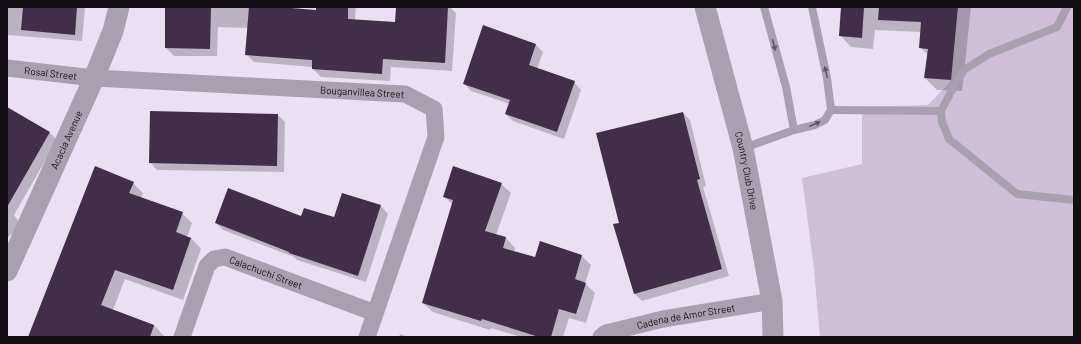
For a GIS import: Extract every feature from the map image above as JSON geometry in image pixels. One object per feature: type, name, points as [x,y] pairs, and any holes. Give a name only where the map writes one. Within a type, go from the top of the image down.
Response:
[{"type":"street","name":"Acacia Avenue","points":[[7,271],[94,78],[113,31],[119,7]]},
{"type":"street","name":"Country Club Drive","points":[[705,7],[743,148],[772,301],[773,337]]},
{"type":"street","name":"Rosal Street","points":[[7,68],[94,78]]},
{"type":"street","name":"Bouganvillea Street","points":[[94,78],[406,94],[434,109],[436,137],[367,337]]},
{"type":"street","name":"Calachuchi Street","points":[[182,337],[207,266],[214,259],[225,257],[375,313]]},
{"type":"street","name":"Cadena de Amor Street","points":[[601,337],[606,333],[663,319],[772,301]]},
{"type":"lane","points":[[764,7],[786,87],[794,130]]},
{"type":"lane","points":[[743,148],[794,130],[815,125],[825,120],[832,110],[812,7]]},
{"type":"lane","points":[[1067,7],[1057,27],[988,54],[964,70],[941,111],[942,122],[949,139],[1017,194],[1074,200]]},
{"type":"lane","points":[[832,110],[941,111]]},
{"type":"shaded area","points":[[958,7],[1074,7],[1074,337],[820,337],[814,269],[802,178],[862,164],[862,107],[928,105],[950,82]]},
{"type":"building","points":[[23,7],[77,7],[75,35],[21,30]]},
{"type":"building","points":[[165,7],[211,7],[210,49],[165,48]]},
{"type":"building","points":[[249,7],[279,7],[316,10],[316,7],[348,7],[348,19],[395,22],[396,7],[448,7],[445,63],[383,59],[382,74],[312,69],[312,60],[245,55]]},
{"type":"building","points":[[841,7],[864,7],[862,38],[839,36]]},
{"type":"building","points":[[879,7],[958,7],[951,80],[924,78],[928,49],[919,48],[921,22],[878,20]]},
{"type":"building","points":[[483,25],[536,44],[529,65],[575,81],[557,132],[505,114],[510,100],[463,84]]},
{"type":"building","points":[[7,107],[50,132],[7,207]]},
{"type":"building","points":[[150,111],[278,114],[277,166],[149,163]]},
{"type":"building","points":[[683,112],[700,179],[697,180],[722,269],[634,294],[613,224],[619,223],[596,133]]},
{"type":"building","points":[[95,166],[134,182],[129,193],[183,212],[176,232],[191,238],[173,290],[115,270],[101,305],[154,325],[150,337],[28,337]]},
{"type":"building","points":[[453,166],[502,183],[485,231],[506,237],[503,248],[535,257],[540,241],[582,255],[575,279],[586,283],[576,314],[559,309],[551,337],[539,337],[482,319],[481,321],[422,303],[453,200],[443,197]]},
{"type":"building","points":[[228,188],[301,216],[304,208],[334,217],[342,193],[381,205],[358,276],[289,253],[215,223]]}]
